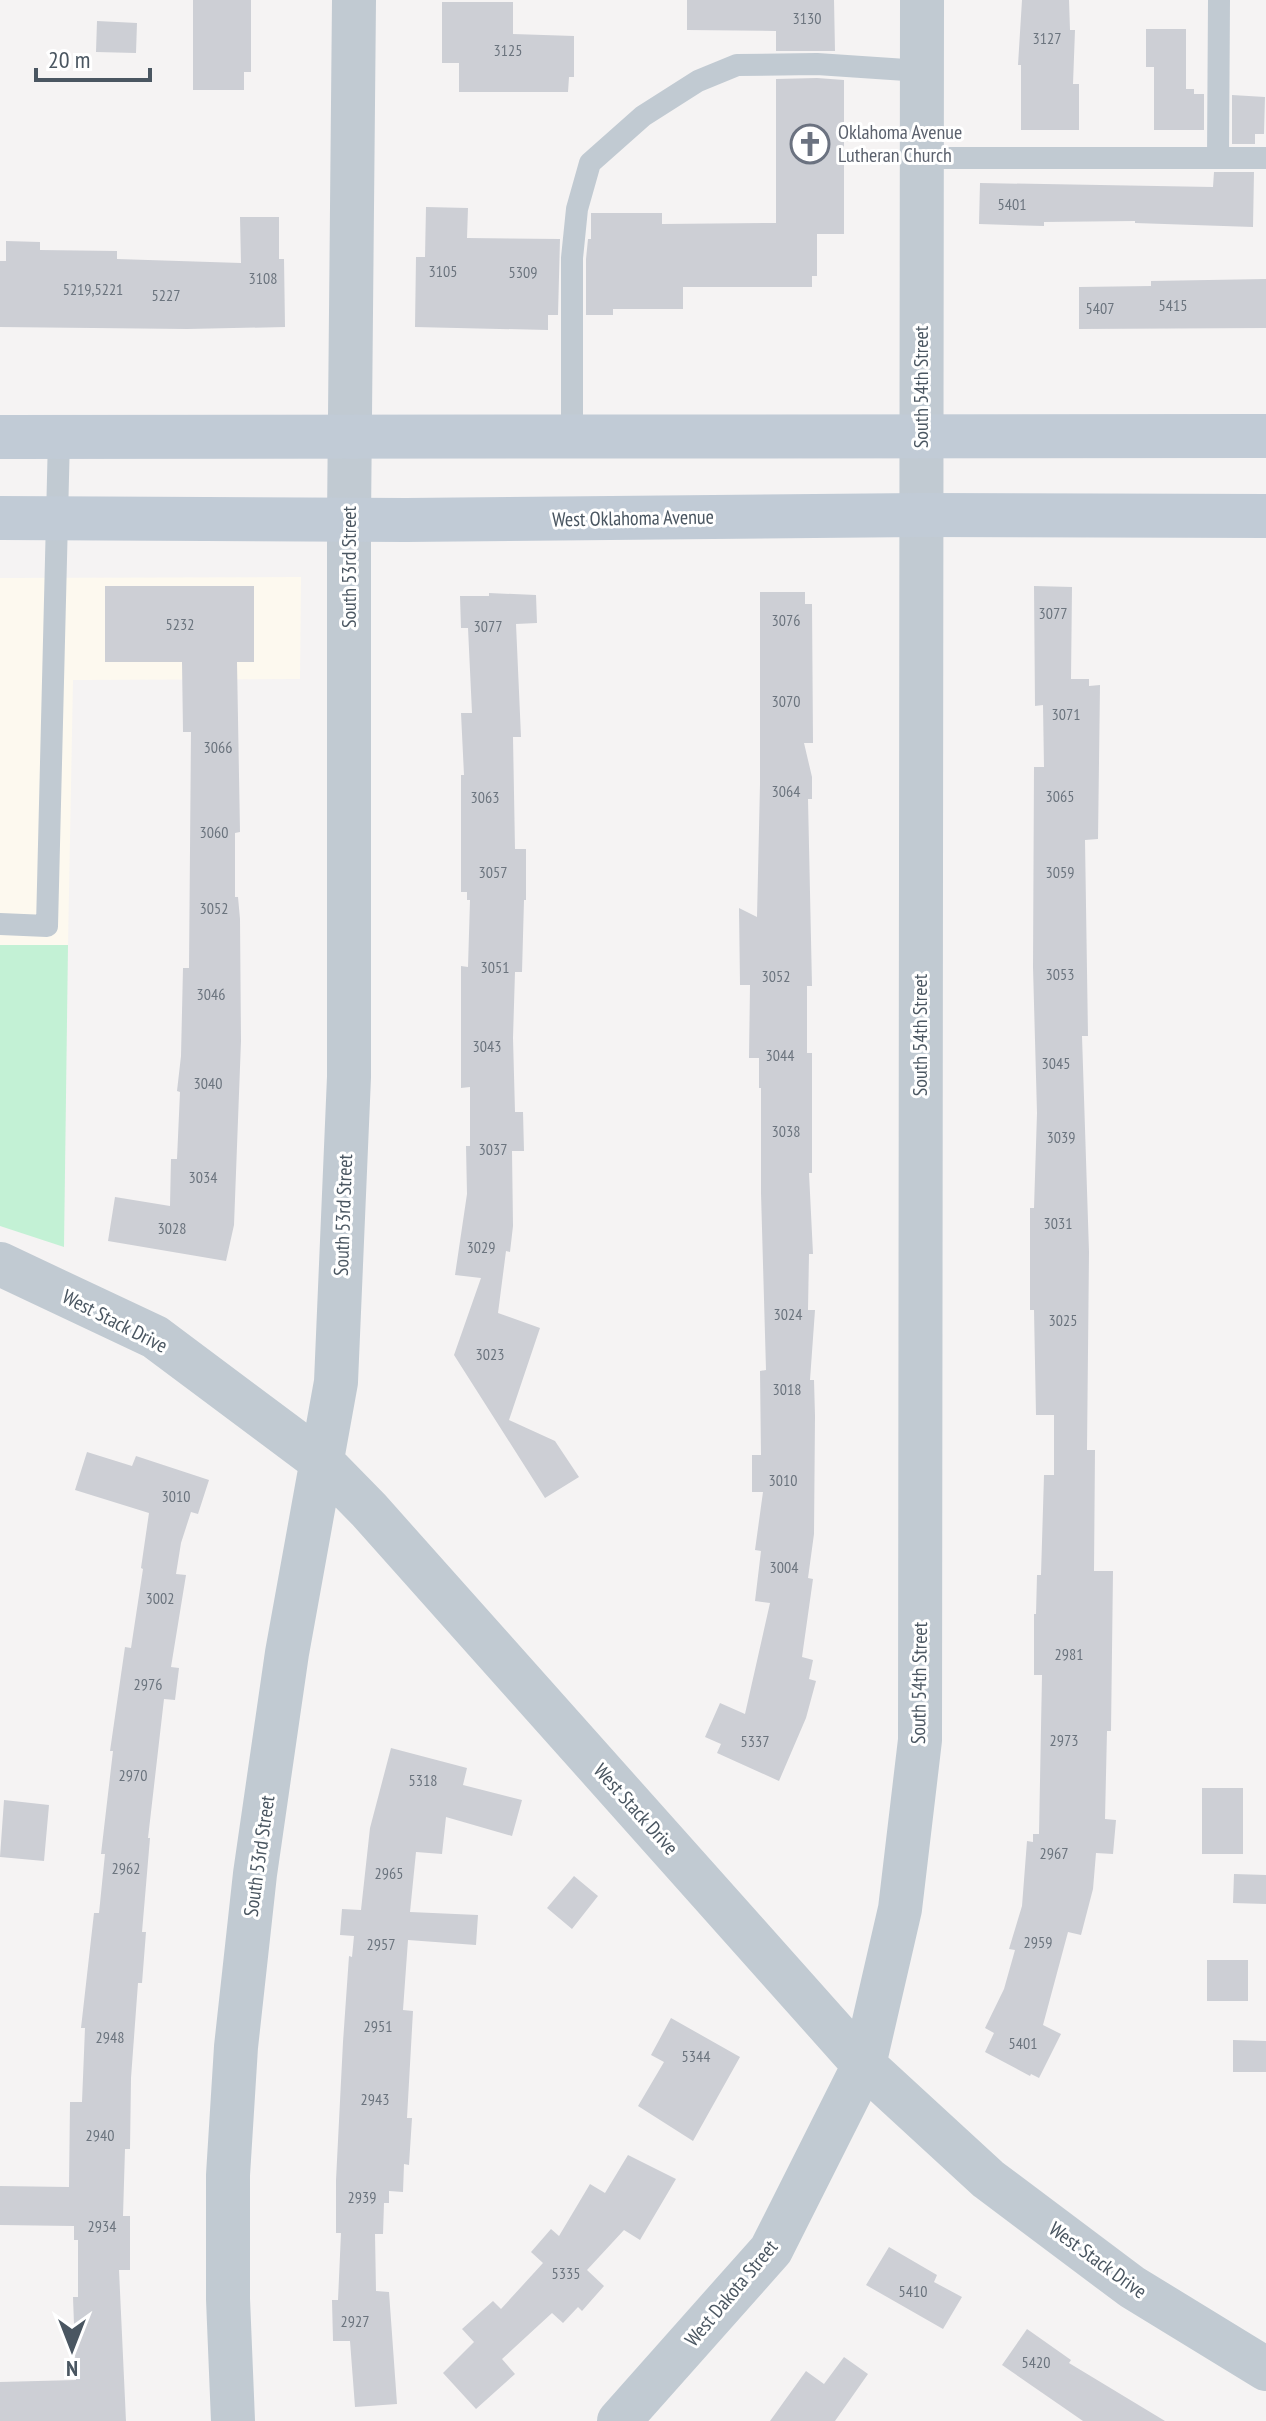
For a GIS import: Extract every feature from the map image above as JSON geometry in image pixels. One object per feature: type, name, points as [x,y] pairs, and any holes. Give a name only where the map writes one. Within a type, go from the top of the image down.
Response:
[{"type":"main road","points":[[0,437],[1266,436]]},
{"type":"main road","name":"West Oklahoma Avenue","points":[[0,518],[349,520],[920,515],[1266,516]]},
{"type":"street","name":"South 53rd Street","points":[[233,2421],[228,2299],[228,2175],[236,2047],[255,1874],[285,1669],[336,1382],[349,1077],[349,520],[354,0]]},
{"type":"street","name":"South 54th Street","points":[[864,2065],[900,1909],[920,1740],[922,0]]},
{"type":"street","name":"West Stack Drive","points":[[0,1264],[155,1337],[321,1461],[369,1510],[864,2065],[988,2179],[1132,2287],[1266,2369]]},
{"type":"street","name":"West Dakota Street","points":[[619,2421],[771,2250],[864,2065]]},
{"type":"lane","points":[[1218,158],[1219,0]]},
{"type":"lane","points":[[572,437],[572,258],[577,209],[590,163],[643,116],[698,81],[737,65],[817,64],[921,71]]},
{"type":"lane","points":[[921,158],[1266,158]]},
{"type":"lane","points":[[0,924],[47,926],[59,437]]},
{"type":"shaded area","points":[[301,577],[300,679],[73,680],[68,945],[0,945],[0,578]]},
{"type":"green space","points":[[0,945],[68,945],[64,1247],[0,1226]]},
{"type":"building","points":[[193,0],[251,0],[251,72],[244,72],[244,90],[193,90]]},
{"type":"building","points":[[687,0],[834,0],[835,51],[776,51],[776,31],[687,30]]},
{"type":"building","points":[[1022,0],[1069,0],[1070,30],[1075,30],[1073,84],[1079,84],[1079,130],[1021,130],[1021,65],[1018,65]]},
{"type":"building","points":[[442,2],[513,2],[513,34],[574,36],[574,77],[569,77],[568,92],[459,92],[459,63],[442,63]]},
{"type":"building","points":[[97,21],[137,23],[136,53],[96,52]]},
{"type":"building","points":[[1146,29],[1186,29],[1186,89],[1194,89],[1194,94],[1204,94],[1204,130],[1154,130],[1154,67],[1146,67]]},
{"type":"building","name":"Oklahoma Avenue Lutheran Church","points":[[776,79],[844,80],[844,234],[817,234],[817,276],[812,276],[812,287],[683,287],[683,309],[613,309],[613,315],[586,315],[586,259],[588,239],[591,239],[591,213],[662,213],[662,224],[776,223]]},
{"type":"building","points":[[1232,95],[1265,97],[1264,134],[1255,134],[1255,144],[1232,144]]},
{"type":"building","points":[[1214,172],[1254,172],[1253,227],[1135,221],[1044,222],[1044,226],[979,224],[980,183],[1213,187]]},
{"type":"building","points":[[426,207],[468,208],[467,238],[560,239],[558,315],[548,315],[548,330],[415,327],[416,257],[425,257]]},
{"type":"building","points":[[240,217],[279,217],[279,259],[284,259],[285,327],[0,327],[0,261],[6,261],[6,241],[40,242],[40,250],[117,251],[117,259],[241,263]]},
{"type":"building","points":[[1266,279],[1266,328],[1079,329],[1079,287],[1151,286],[1151,281]]},
{"type":"building","points":[[105,586],[254,586],[254,662],[237,662],[240,832],[235,833],[235,897],[238,897],[240,919],[241,1041],[234,1225],[226,1261],[108,1241],[115,1197],[170,1206],[171,1159],[177,1159],[183,968],[189,968],[191,732],[183,732],[182,662],[105,662]]},
{"type":"building","points":[[1034,586],[1072,587],[1071,679],[1089,679],[1089,686],[1100,685],[1098,839],[1085,840],[1088,1036],[1082,1036],[1089,1252],[1087,1450],[1095,1450],[1094,1571],[1113,1571],[1111,1731],[1107,1731],[1105,1819],[1116,1820],[1113,1854],[1096,1853],[1093,1889],[1081,1935],[1068,1932],[1043,2025],[1061,2034],[1039,2078],[985,2052],[994,2033],[985,2028],[1004,1989],[1015,1950],[1009,1949],[1022,1906],[1027,1841],[1033,1842],[1033,1834],[1039,1834],[1042,1675],[1034,1675],[1034,1614],[1037,1575],[1041,1575],[1044,1475],[1054,1475],[1054,1415],[1036,1415],[1034,1310],[1030,1310],[1030,1208],[1034,1208],[1037,1113],[1033,967],[1034,767],[1044,767],[1043,705],[1035,706]]},
{"type":"building","points":[[760,592],[805,592],[805,604],[812,604],[813,743],[804,743],[812,777],[812,799],[808,799],[812,986],[807,986],[807,1053],[812,1053],[812,1173],[809,1173],[813,1254],[809,1254],[808,1310],[815,1310],[810,1380],[814,1380],[815,1416],[814,1534],[808,1578],[813,1579],[802,1657],[813,1660],[809,1679],[816,1681],[806,1718],[779,1781],[717,1753],[721,1744],[705,1737],[720,1703],[745,1714],[770,1603],[755,1601],[761,1551],[755,1550],[763,1492],[752,1492],[752,1455],[761,1455],[760,1371],[766,1370],[761,1088],[759,1058],[749,1058],[750,985],[740,985],[739,908],[757,917]]},
{"type":"building","points":[[489,593],[536,595],[537,623],[516,624],[521,737],[513,737],[515,849],[526,849],[526,900],[522,972],[515,972],[513,1038],[515,1112],[523,1112],[524,1151],[512,1151],[513,1226],[510,1252],[506,1251],[498,1313],[540,1328],[509,1420],[555,1441],[579,1477],[545,1498],[454,1355],[481,1278],[455,1275],[467,1194],[466,1146],[470,1146],[470,1087],[461,1088],[461,966],[468,967],[470,900],[467,900],[467,892],[461,892],[461,775],[464,775],[461,713],[472,713],[468,628],[461,628],[460,596],[489,596]]},
{"type":"building","points":[[87,1452],[132,1466],[136,1456],[209,1480],[198,1514],[191,1512],[181,1543],[176,1574],[186,1575],[171,1667],[179,1668],[175,1700],[164,1699],[148,1838],[142,1932],[146,1932],[142,1983],[138,1983],[131,2078],[130,2149],[125,2149],[123,2216],[130,2216],[130,2270],[119,2270],[126,2421],[0,2421],[0,2382],[76,2380],[73,2297],[78,2297],[78,2240],[74,2240],[74,2226],[0,2225],[0,2186],[69,2187],[70,2102],[82,2102],[85,2028],[81,2028],[94,1913],[99,1913],[105,1854],[101,1854],[113,1751],[110,1751],[125,1647],[131,1648],[149,1513],[75,1490]]},
{"type":"building","points":[[391,1748],[467,1768],[463,1785],[522,1800],[512,1836],[446,1817],[442,1854],[416,1852],[410,1912],[478,1915],[476,1945],[408,1940],[403,2010],[413,2011],[407,2118],[412,2118],[409,2165],[404,2164],[403,2192],[389,2191],[389,2203],[384,2203],[383,2234],[375,2234],[376,2291],[389,2292],[397,2404],[355,2407],[350,2341],[333,2341],[332,2300],[338,2300],[341,2233],[336,2233],[336,2180],[343,2042],[349,1956],[352,1957],[354,1936],[340,1935],[342,1909],[361,1910],[370,1828]]},
{"type":"building","points":[[1202,1788],[1243,1788],[1243,1854],[1202,1854]]},
{"type":"building","points":[[4,1800],[49,1805],[44,1861],[0,1857]]},
{"type":"building","points":[[1234,1874],[1266,1875],[1266,1904],[1233,1903]]},
{"type":"building","points":[[574,1876],[598,1896],[572,1929],[547,1908]]},
{"type":"building","points":[[1207,1960],[1248,1960],[1248,2001],[1207,2001]]},
{"type":"building","points":[[671,2018],[740,2057],[693,2141],[638,2106],[664,2062],[651,2055]]},
{"type":"building","points":[[1233,2040],[1266,2041],[1266,2072],[1233,2072]]},
{"type":"building","points":[[628,2155],[676,2179],[640,2240],[624,2230],[587,2270],[604,2286],[582,2311],[578,2307],[563,2323],[552,2313],[502,2359],[515,2374],[476,2409],[443,2373],[474,2342],[462,2329],[493,2301],[501,2309],[543,2263],[531,2252],[551,2229],[559,2236],[590,2184],[605,2193]]},
{"type":"building","points":[[889,2247],[937,2275],[934,2282],[962,2297],[943,2329],[866,2285]]},
{"type":"building","points":[[1027,2329],[1071,2360],[1069,2363],[1165,2421],[1083,2421],[1002,2365]]},
{"type":"building","points":[[844,2357],[868,2374],[835,2421],[770,2421],[806,2371],[824,2384]]},
{"type":"place","name":"Oklahoma Avenue Lutheran Church","points":[[810,144]]}]
